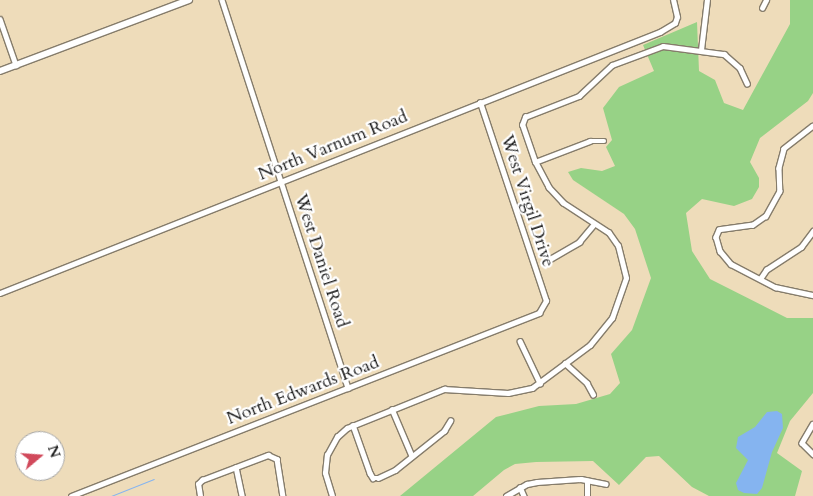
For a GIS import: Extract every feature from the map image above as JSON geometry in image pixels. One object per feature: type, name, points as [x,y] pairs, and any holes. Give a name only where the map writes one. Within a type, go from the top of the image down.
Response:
[{"type":"street","points":[[0,71],[189,0]]},
{"type":"street","name":"West Daniel Road","points":[[222,0],[348,388]]},
{"type":"street","name":"North Varnum Road","points":[[0,293],[660,32],[675,23],[673,0]]},
{"type":"street","points":[[701,50],[708,0]]},
{"type":"street","points":[[762,8],[766,0]]},
{"type":"street","points":[[0,19],[16,65]]},
{"type":"street","points":[[332,496],[325,473],[326,455],[337,437],[353,425],[444,389],[508,393],[540,383],[590,345],[612,318],[626,278],[615,240],[555,195],[535,162],[523,120],[579,96],[612,65],[663,46],[701,50],[730,57],[740,68],[747,83]]},
{"type":"street","name":"West Virgil Drive","points":[[480,103],[546,301],[544,308]]},
{"type":"street","points":[[813,126],[784,149],[779,168],[780,191],[766,216],[753,225],[719,230],[717,243],[725,258],[760,279],[795,294],[813,295]]},
{"type":"street","points":[[535,162],[590,142],[604,141]]},
{"type":"street","points":[[550,259],[579,242],[594,224]]},
{"type":"street","points":[[760,279],[766,270],[787,258],[812,238],[813,231]]},
{"type":"street","name":"North Edwards Road","points":[[71,496],[538,314],[544,308]]},
{"type":"street","points":[[520,341],[540,383]]},
{"type":"street","points":[[565,363],[587,383],[593,394]]},
{"type":"street","points":[[392,410],[412,456]]},
{"type":"street","points":[[353,425],[373,478],[395,470],[444,431],[450,421]]},
{"type":"street","points":[[813,424],[802,442],[813,454]]},
{"type":"street","points":[[200,496],[198,484],[202,480],[274,455],[283,496]]},
{"type":"street","points":[[236,467],[242,496]]},
{"type":"street","points":[[587,481],[587,496]]},
{"type":"street","points":[[506,496],[520,487],[537,482],[587,481],[606,484]]},
{"type":"street","points":[[520,487],[524,496]]},
{"type":"green space","points":[[790,0],[813,0],[813,93],[808,101],[760,138],[750,162],[759,178],[759,187],[752,199],[734,206],[702,199],[686,213],[692,251],[710,279],[787,318],[813,318],[813,393],[790,421],[777,453],[802,471],[795,496],[709,496],[692,487],[659,456],[646,457],[619,485],[593,461],[536,462],[515,464],[504,470],[473,496],[400,496],[496,417],[539,406],[576,404],[610,394],[620,383],[611,354],[632,330],[651,278],[635,229],[624,214],[573,180],[568,172],[581,168],[602,171],[615,166],[606,147],[612,140],[603,108],[619,87],[654,71],[643,45],[697,22],[699,71],[715,80],[724,103],[743,110],[790,24]]},
{"type":"water","points":[[777,411],[782,414],[783,428],[772,452],[762,488],[757,494],[744,493],[738,490],[736,483],[748,460],[736,448],[738,437],[755,427],[767,412]]},
{"type":"waterway","points":[[111,496],[154,479]]}]
